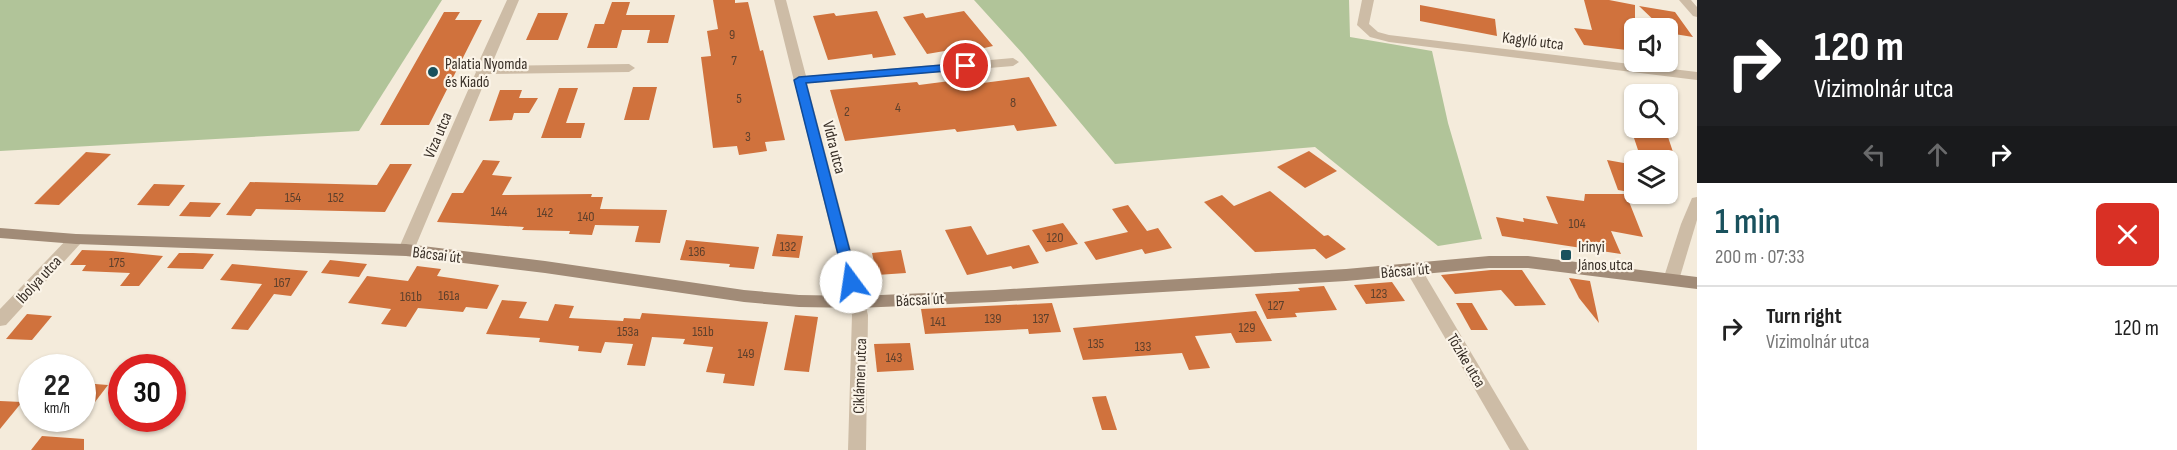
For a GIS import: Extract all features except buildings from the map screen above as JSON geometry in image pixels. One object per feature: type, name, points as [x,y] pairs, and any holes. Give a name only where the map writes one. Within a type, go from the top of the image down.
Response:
[{"type":"main road","name":"Bácsai út","points":[[0,233],[76,239],[406,250],[545,267],[744,296],[799,301],[858,302],[1278,280],[1489,262],[1527,262],[1697,283]]},
{"type":"street","name":"Viza utca","points":[[406,250],[481,70],[513,0]]},
{"type":"street","name":"Vidra utca","points":[[780,0],[858,302]]},
{"type":"street","name":"Kagyló utca","points":[[1368,0],[1363,25],[1367,31],[1380,36],[1421,43],[1697,76]]},
{"type":"street","points":[[1685,0],[1697,14]]},
{"type":"street","points":[[799,80],[1013,62]]},
{"type":"street","points":[[481,70],[629,68]]},
{"type":"street","points":[[1671,280],[1697,202]]},
{"type":"street","name":"Ibolya utca","points":[[0,320],[76,239]]},
{"type":"street","name":"Tőzike utca","points":[[1413,269],[1520,450]]},
{"type":"street","name":"Ciklámen utca","points":[[857,450],[860,315],[858,302]]},
{"type":"green space","points":[[0,0],[442,0],[359,131],[0,151]]},
{"type":"green space","points":[[974,0],[1349,0],[1350,37],[1432,51],[1448,123],[1482,239],[1438,246],[1315,147],[1115,164],[1023,54]]},
{"type":"place","name":"Palatia Nyomda és Kiadó","points":[[433,72]]},
{"type":"place","name":"Irinyi János utca","points":[[1566,255]]},
{"type":"route","points":[[851,282],[799,80],[966,66]]}]
